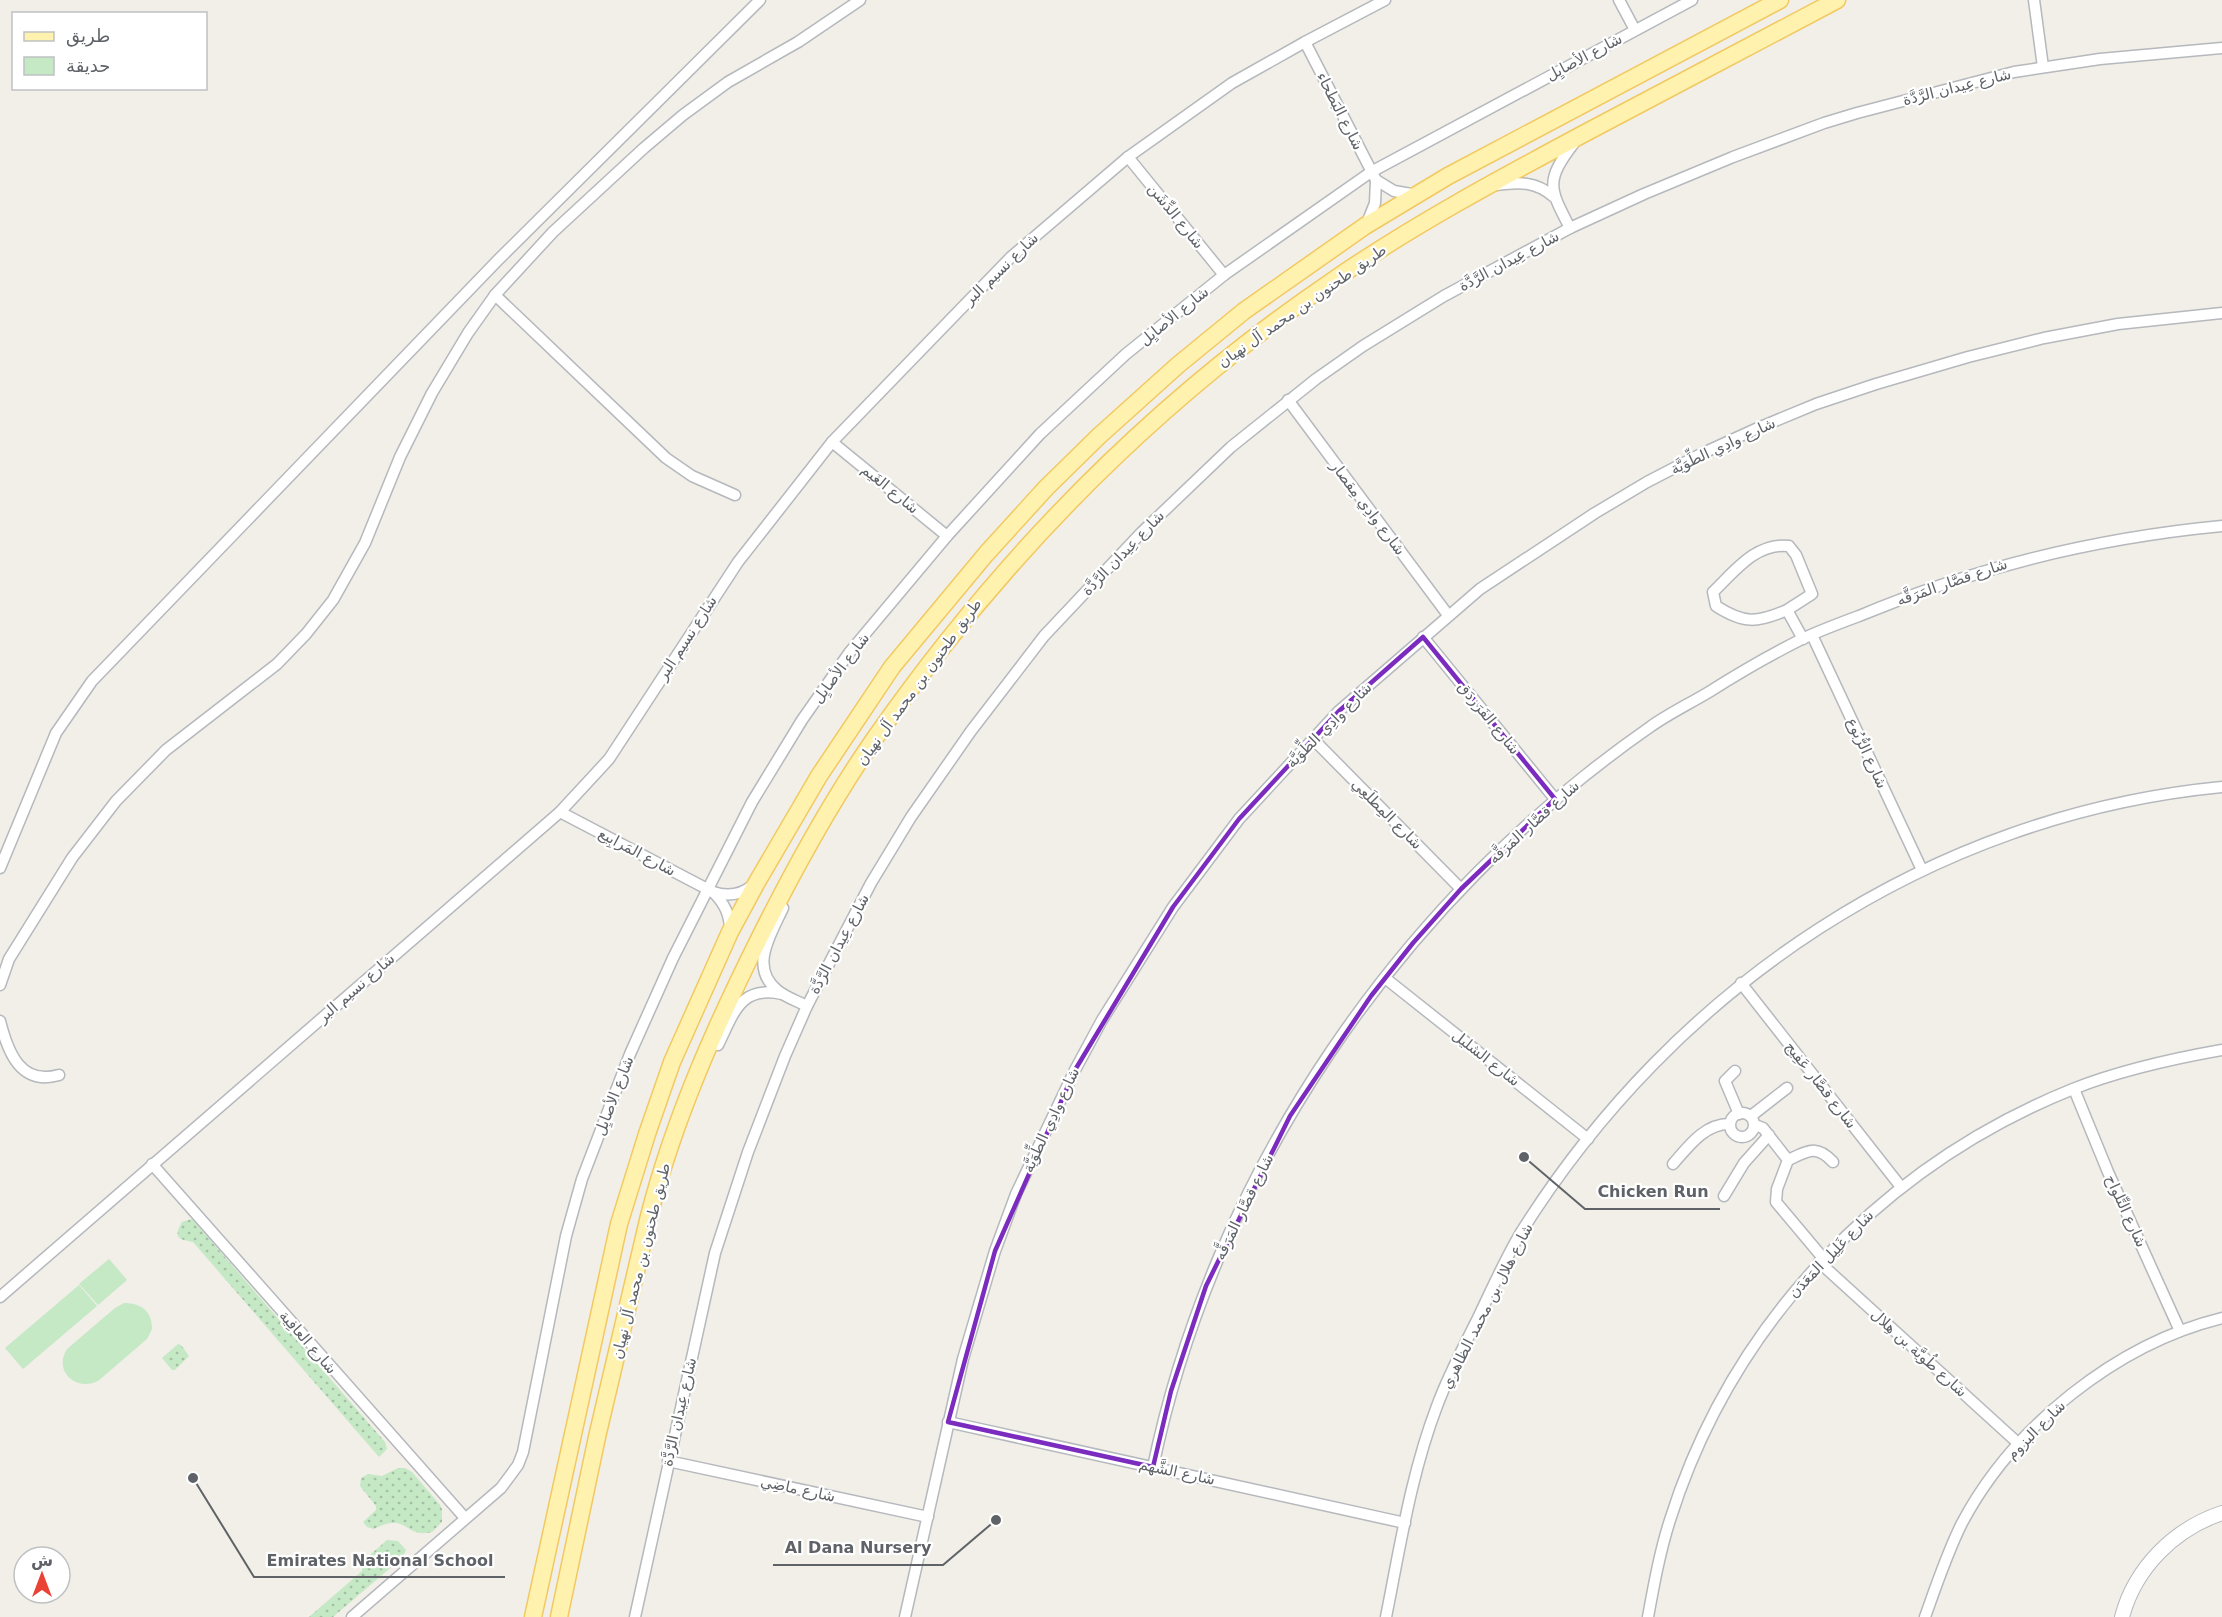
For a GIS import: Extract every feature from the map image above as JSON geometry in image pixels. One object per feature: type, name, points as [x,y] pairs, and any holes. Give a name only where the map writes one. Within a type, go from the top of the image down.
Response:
[{"type":"main road","name":"طريق طحنون بن محمد آل نهيان","points":[[533,1617],[619,1224],[672,1062],[730,932],[757,882],[819,776],[892,667],[986,554],[1046,488],[1099,435],[1254,304],[1365,226],[1417,195],[1480,159],[1780,0]]},
{"type":"main road","name":"طريق طحنون بن محمد آل نهيان","points":[[559,1617],[597,1437],[649,1216],[684,1105],[733,991],[793,873],[872,742],[950,636],[997,579],[1067,504],[1197,381],[1270,324],[1386,246],[1483,187],[1837,0]]},
{"type":"street","points":[[0,868],[56,733],[92,681],[498,260],[760,0]]},
{"type":"street","points":[[0,985],[9,959],[72,858],[116,801],[166,750],[277,664],[306,634],[333,600],[365,543],[400,457],[432,393],[468,333],[495,295],[553,232],[683,115],[728,82],[798,42],[860,0]]},
{"type":"street","name":"شارع نسيم البر","points":[[0,1297],[560,812],[609,759],[738,562],[832,442],[1011,257],[1128,157],[1232,83],[1385,0]]},
{"type":"street","points":[[1619,0],[1635,30]]},
{"type":"street","name":"شارع الأصايِل","points":[[352,1617],[501,1488],[518,1465],[523,1452],[554,1292],[582,1179],[630,1054],[673,958],[711,890],[752,802],[802,720],[849,653],[947,536],[1040,434],[1126,354],[1224,275],[1373,176],[1692,0]]},
{"type":"street","points":[[2034,0],[2043,67]]},
{"type":"street","name":"شارع البَطحاء","points":[[1305,42],[1373,176]]},
{"type":"street","name":"شارع عِيدان الرَّدَّة","points":[[635,1617],[715,1253],[728,1210],[785,1056],[807,1006],[871,883],[911,817],[1044,636],[1142,532],[1231,447],[1288,400],[1363,346],[1444,296],[1570,228],[1644,194],[1733,156],[1824,123],[2014,72],[2222,48]]},
{"type":"street","points":[[1554,197],[1555,171],[1577,138]]},
{"type":"street","name":"شارع الدِّشَن","points":[[1128,157],[1224,275]]},
{"type":"street","points":[[1373,176],[1394,191],[1417,195]]},
{"type":"street","points":[[1365,226],[1375,203],[1373,176]]},
{"type":"street","points":[[1483,187],[1525,182],[1541,187],[1554,197]]},
{"type":"street","name":"شارع عِيدان الرَّدَّة","points":[[1554,197],[1570,228]]},
{"type":"street","points":[[495,295],[666,458],[692,476],[735,495]]},
{"type":"street","name":"شارع وادِي الطِّوَيَّة","points":[[905,1617],[963,1359],[994,1251],[1016,1194],[1074,1070],[1102,1020],[1173,907],[1239,819],[1339,711],[1479,589],[1595,513],[1701,454],[1816,404],[1968,357],[2044,338],[2118,324],[2222,313]]},
{"type":"street","name":"شارع وادِي مِقصار","points":[[1288,400],[1448,615]]},
{"type":"street","name":"شارع الغَيم","points":[[832,442],[947,536]]},
{"type":"street","name":"شارع قصَّار المَرَقَّه","points":[[1153,1467],[1162,1425],[1206,1286],[1261,1168],[1307,1089],[1385,978],[1461,889],[1555,800],[1652,726],[1735,676],[1807,637],[1934,587],[2025,558],[2135,536],[2222,526]]},
{"type":"street","points":[[1775,544],[1789,546],[1796,555],[1812,594],[1787,610],[1763,620],[1734,618],[1716,606],[1713,592],[1744,560],[1775,544]]},
{"type":"street","name":"شارع الرُّبُوع","points":[[1787,610],[1807,637],[1922,870]]},
{"type":"street","name":"شارع الفَرَزدَق","points":[[1423,637],[1555,800]]},
{"type":"street","name":"شارع المِطلَعِي","points":[[1313,739],[1461,889]]},
{"type":"street","name":"شارع هلال بن محمد الظاهري","points":[[1387,1617],[1405,1523],[1426,1436],[1452,1370],[1519,1237],[1560,1174],[1632,1085],[1741,983],[1835,918],[1922,870],[1990,842],[2094,809],[2139,799],[2222,788]]},
{"type":"street","name":"شارع المَرابِيع","points":[[560,812],[721,894],[737,894],[757,882]]},
{"type":"street","name":"شارع عِيدان الرَّدَّة","points":[[782,994],[768,980],[763,959],[764,951],[789,895],[793,873]]},
{"type":"street","points":[[711,890],[725,906],[730,932]]},
{"type":"street","name":"شارع الشليل","points":[[1385,978],[1588,1138]]},
{"type":"street","name":"شارع قصَّار عَفِيج","points":[[1741,983],[1901,1187]]},
{"type":"street","name":"شارع عِيدان الرَّدَّة","points":[[684,1105],[697,1088],[741,1002],[763,991],[782,994],[807,1006]]},
{"type":"street","points":[[0,1021],[9,1048],[25,1071],[32,1076],[43,1078],[59,1075]]},
{"type":"street","name":"شارع غَلِيل المَعَدَن","points":[[1648,1617],[1657,1568],[1670,1520],[1707,1427],[1730,1383],[1786,1300],[1859,1222],[1901,1187],[1943,1157],[2030,1108],[2074,1089],[2147,1065],[2222,1050]]},
{"type":"street","points":[[1735,1071],[1725,1081],[1739,1114]]},
{"type":"street","points":[[1729,1124],[1739,1137],[1746,1137],[1752,1132],[1753,1120],[1787,1088]]},
{"type":"street","name":"شارع التِّلواح","points":[[2074,1089],[2108,1172],[2180,1331]]},
{"type":"street","points":[[1729,1124],[1732,1118],[1748,1113],[1788,1160],[1808,1150],[1818,1150],[1825,1153],[1833,1162]]},
{"type":"street","points":[[1673,1164],[1709,1128],[1719,1124],[1729,1124]]},
{"type":"street","points":[[1724,1196],[1744,1163],[1769,1135]]},
{"type":"street","name":"شارع طُويَّة بن هِلال","points":[[1788,1160],[1777,1189],[1776,1202],[1821,1260],[2019,1444]]},
{"type":"street","name":"شارع العافِية","points":[[152,1164],[465,1518]]},
{"type":"street","name":"شارع البزوم","points":[[1925,1617],[1962,1523],[1992,1476],[2019,1444],[2068,1397],[2106,1370],[2145,1347],[2180,1331],[2222,1317]]},
{"type":"street","name":"شارع الشَّهم","points":[[948,1422],[1405,1523]]},
{"type":"street","name":"شارع ماضِي","points":[[668,1461],[928,1517]]},
{"type":"street","points":[[2122,1617],[2127,1599],[2136,1581],[2160,1551],[2174,1538],[2206,1518],[2222,1513]]},
{"type":"highlighted area","points":[[1423,637],[1555,799],[1461,889],[1413,943],[1371,996],[1290,1116],[1206,1286],[1171,1391],[1153,1467],[948,1422],[995,1251],[1075,1070],[1173,907],[1239,819],[1339,711]]},
{"type":"green space","points":[[192,1219],[385,1442],[387,1449],[379,1457],[193,1242],[178,1237],[182,1222]]},
{"type":"green space","points":[[109,1259],[127,1280],[98,1305],[79,1284]]},
{"type":"green space","points":[[79,1285],[97,1306],[23,1369],[5,1348]]},
{"type":"green space","points":[[124,1303],[140,1306],[148,1313],[152,1329],[147,1339],[98,1381],[90,1384],[75,1382],[65,1372],[63,1365],[63,1357],[67,1349]]},
{"type":"green space","points":[[178,1344],[189,1356],[175,1370],[172,1370],[162,1358]]},
{"type":"green space","points":[[398,1468],[405,1468],[412,1472],[440,1505],[442,1522],[432,1532],[416,1532],[394,1523],[374,1529],[367,1527],[363,1522],[376,1510],[376,1506],[360,1486],[361,1478],[368,1474],[382,1476]]},
{"type":"green space","points":[[387,1540],[398,1541],[406,1550],[403,1557],[333,1617],[309,1617],[362,1571],[362,1562]]},
{"type":"place","name":"Chicken Run","points":[[1524,1157]]},
{"type":"place","name":"Emirates National School","points":[[193,1478]]},
{"type":"place","name":"Al Dana Nursery","points":[[996,1520]]}]
